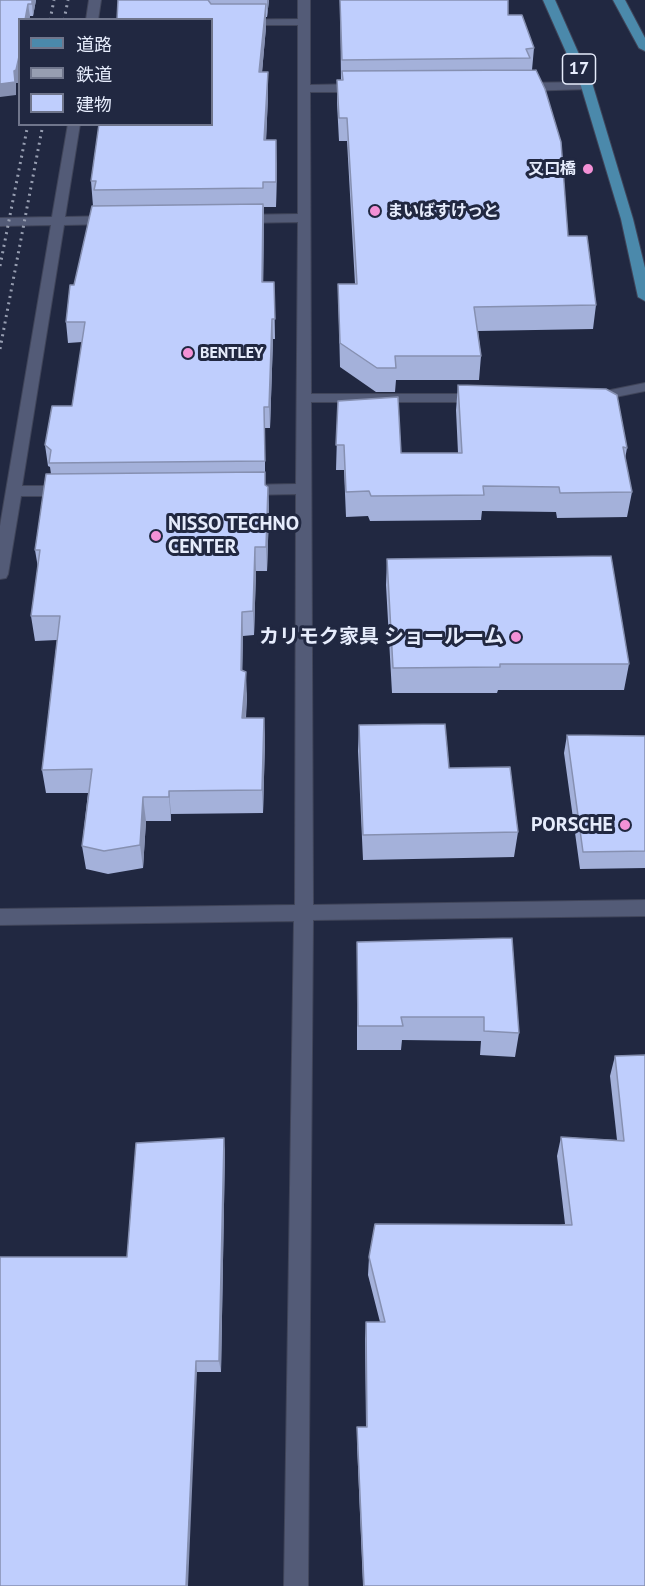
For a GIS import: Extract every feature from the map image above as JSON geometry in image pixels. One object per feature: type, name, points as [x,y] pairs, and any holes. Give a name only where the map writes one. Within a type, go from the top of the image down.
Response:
[{"type":"main road","name":"17","points":[[549,0],[587,86],[627,219],[645,297]]},
{"type":"main road","points":[[619,0],[640,29],[645,48]]},
{"type":"street","points":[[92,18],[95,0]]},
{"type":"street","points":[[296,1586],[304,913],[304,0]]},
{"type":"street","points":[[213,22],[304,22]]},
{"type":"street","points":[[508,87],[587,86]]},
{"type":"street","points":[[303,89],[377,88]]},
{"type":"street","points":[[0,574],[74,126]]},
{"type":"street","points":[[222,219],[304,218]]},
{"type":"street","points":[[0,222],[128,220]]},
{"type":"street","points":[[574,398],[597,398],[645,387]]},
{"type":"street","points":[[304,398],[492,398]]},
{"type":"street","points":[[234,490],[304,489]]},
{"type":"street","points":[[14,491],[83,491]]},
{"type":"street","points":[[0,917],[645,908]]},
{"type":"building","points":[[0,0],[32,0],[32,4],[28,4],[25,18],[18,18],[18,61],[14,71],[15,82],[0,84]]},
{"type":"building","points":[[118,0],[208,0],[211,4],[266,4],[259,72],[268,72],[264,140],[276,140],[276,182],[263,182],[263,188],[94,190],[96,181],[91,181],[99,126],[213,126],[213,18],[117,18]]},
{"type":"building","points":[[340,0],[508,0],[508,15],[522,15],[534,48],[526,49],[530,58],[342,60]]},
{"type":"building","points":[[536,70],[545,89],[561,142],[568,236],[587,236],[596,305],[474,307],[481,356],[395,356],[396,368],[377,368],[340,343],[338,284],[357,284],[347,118],[339,118],[337,80],[343,80],[342,71]]},
{"type":"building","points":[[263,204],[262,282],[274,282],[275,319],[272,319],[269,407],[264,407],[265,461],[49,463],[51,450],[45,445],[52,406],[72,406],[85,322],[66,322],[70,285],[74,285],[92,206]]},
{"type":"building","points":[[458,385],[606,389],[617,395],[627,448],[623,447],[632,492],[560,493],[559,487],[483,486],[484,495],[371,496],[369,491],[346,492],[344,445],[336,445],[338,401],[398,397],[401,453],[462,453]]},
{"type":"building","points":[[265,472],[265,485],[268,487],[266,547],[255,547],[253,611],[242,612],[241,670],[246,672],[242,718],[264,718],[262,790],[169,791],[169,797],[143,797],[140,845],[104,851],[82,846],[92,769],[42,770],[60,616],[31,616],[40,550],[35,550],[46,474]]},
{"type":"building","points":[[611,556],[629,664],[500,664],[500,667],[393,668],[387,559]]},
{"type":"building","points":[[445,724],[449,768],[510,767],[518,832],[363,835],[359,725]]},
{"type":"building","points":[[567,735],[645,736],[645,851],[583,852]]},
{"type":"building","points":[[512,938],[519,1033],[484,1031],[484,1017],[401,1017],[403,1026],[358,1026],[357,942]]},
{"type":"building","points":[[645,1055],[645,1586],[364,1586],[357,1427],[367,1427],[366,1322],[385,1322],[369,1257],[375,1224],[572,1225],[561,1137],[624,1141],[615,1056]]},
{"type":"building","points":[[224,1138],[219,1361],[196,1361],[186,1586],[0,1586],[0,1257],[127,1257],[136,1143]]},
{"type":"railway","points":[[50,18],[54,0]]},
{"type":"railway","points":[[64,18],[68,0]]},
{"type":"railway","points":[[0,266],[28,126]]},
{"type":"railway","points":[[0,349],[43,126]]},
{"type":"place","name":"又口橋","points":[[588,169]]},
{"type":"place","name":"まいばすけっと","points":[[375,211]]},
{"type":"place","name":"BENTLEY","points":[[188,353]]},
{"type":"place","name":"NISSO TECHNO CENTER","points":[[156,536]]},
{"type":"place","name":"カリモク家具 ショールーム","points":[[516,637]]},
{"type":"place","name":"PORSCHE","points":[[625,825]]}]
